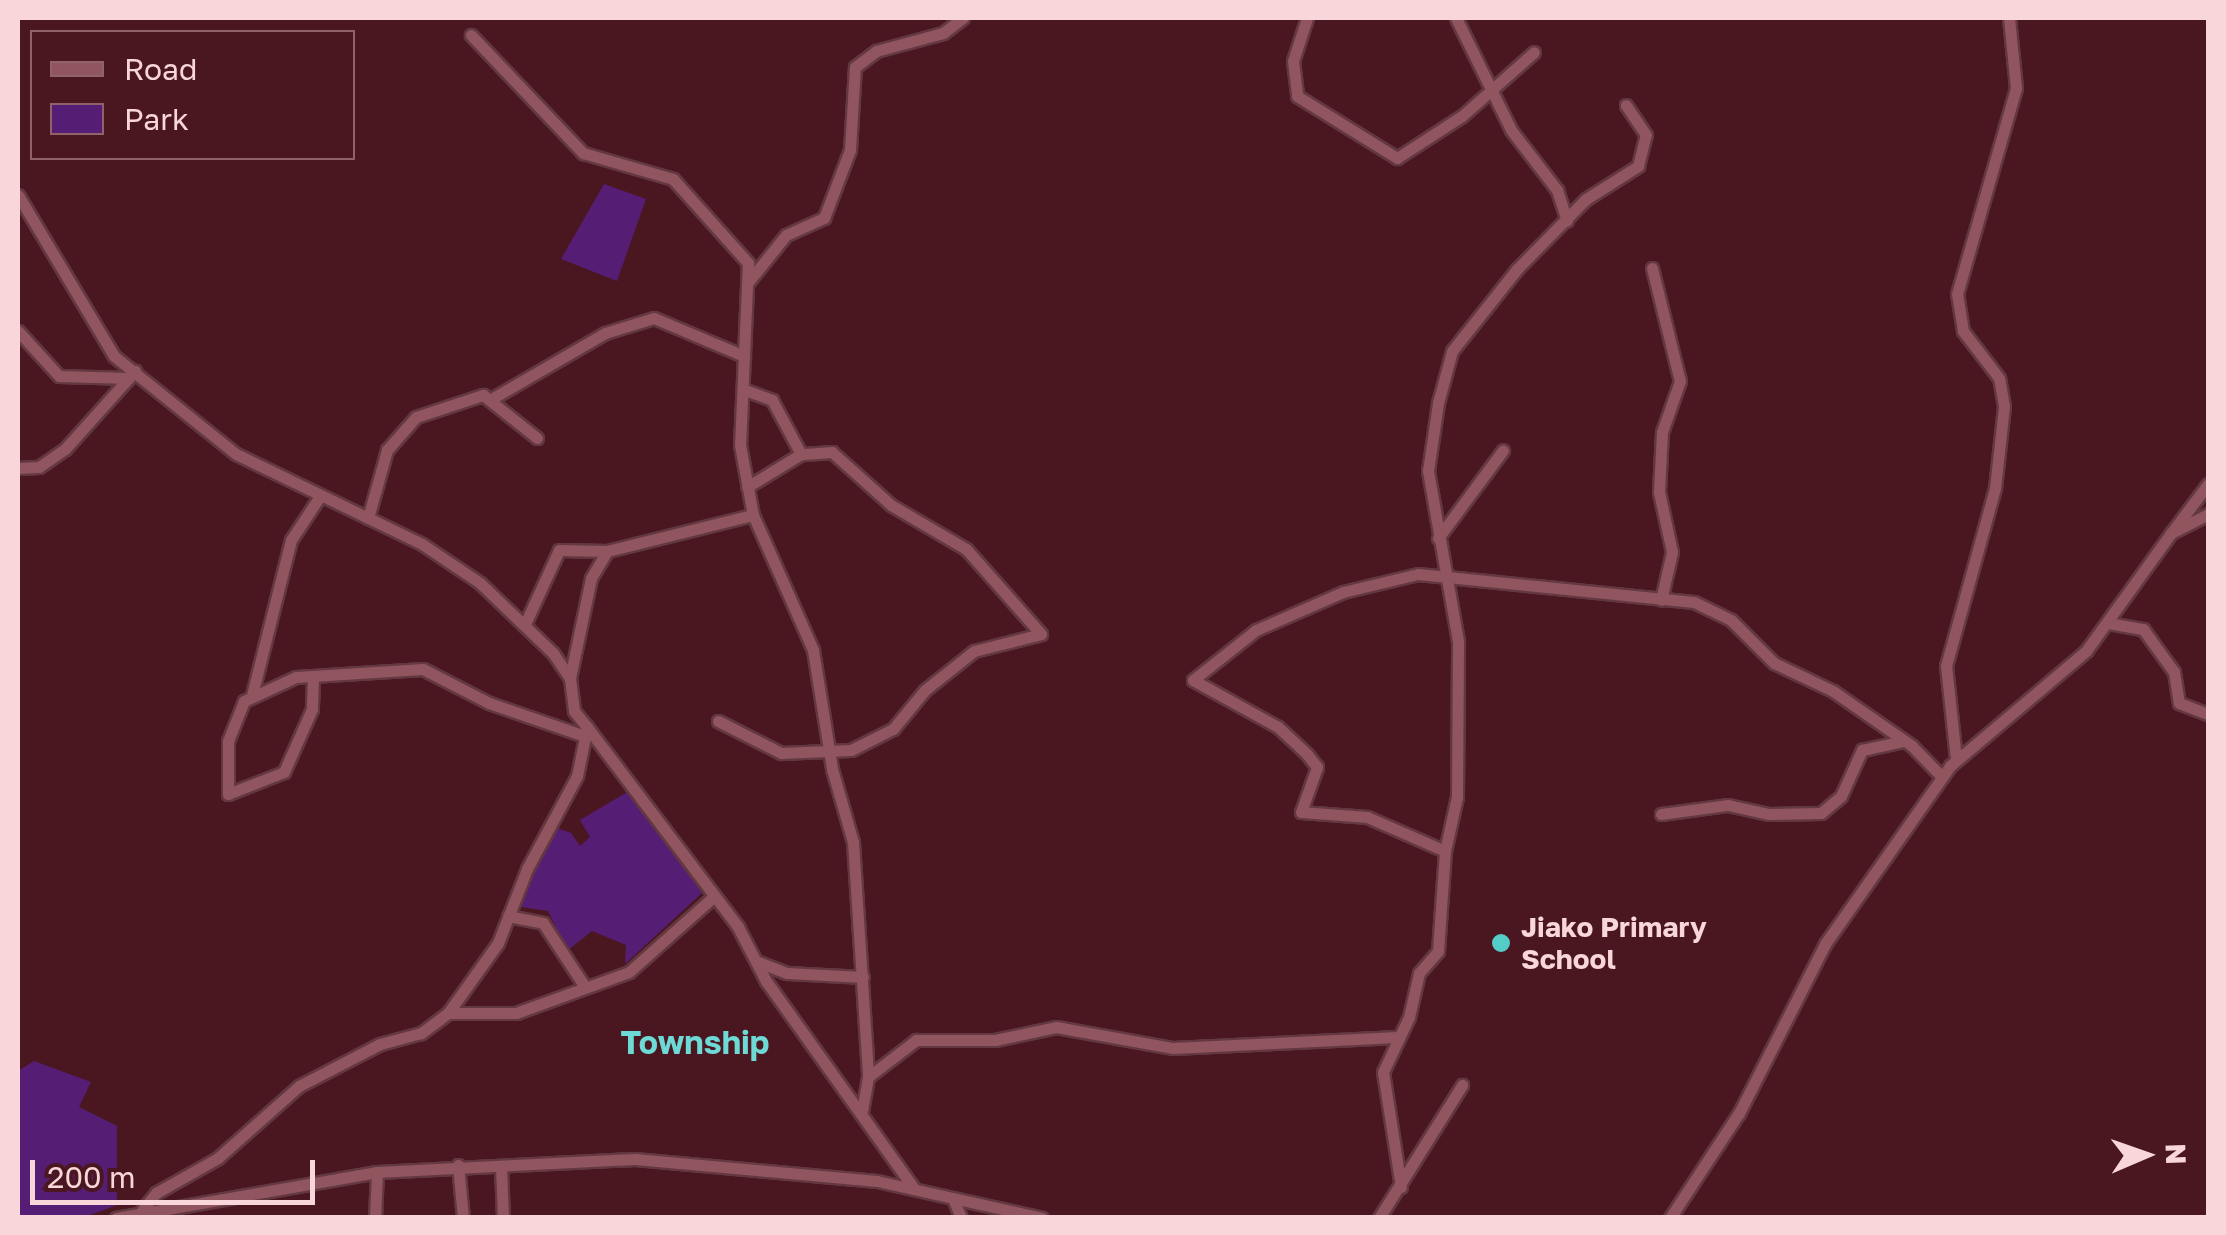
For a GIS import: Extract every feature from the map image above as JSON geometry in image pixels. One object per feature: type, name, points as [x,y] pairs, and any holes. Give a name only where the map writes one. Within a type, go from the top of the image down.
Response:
[{"type":"street","points":[[749,281],[786,235],[824,218],[848,158],[855,67],[876,52],[943,34],[963,18]]},
{"type":"street","points":[[1306,18],[1292,60],[1292,89],[1389,157],[1397,158],[1462,116],[1490,87],[1534,52]]},
{"type":"street","points":[[1456,18],[1511,130],[1557,190],[1567,220]]},
{"type":"street","points":[[1956,759],[1946,666],[1995,488],[2004,406],[1999,378],[1963,331],[1957,294],[2016,88],[2010,18]]},
{"type":"street","points":[[472,35],[583,153],[659,174],[687,191],[745,255],[749,281],[740,445],[753,515],[813,650],[830,754],[855,855],[868,1077],[862,1110]]},
{"type":"street","points":[[1400,1187],[1384,1072],[1396,1036],[1410,1016],[1419,973],[1438,951],[1445,851],[1457,797],[1458,641],[1428,461],[1448,360],[1517,269],[1586,199],[1638,166],[1646,135],[1626,106]]},
{"type":"street","points":[[18,195],[105,342],[132,375],[211,438],[458,568],[525,624],[570,678]]},
{"type":"street","points":[[1652,268],[1680,381],[1662,432],[1659,492],[1672,552],[1661,600]]},
{"type":"street","points":[[368,518],[377,471],[403,425],[470,396],[494,398],[604,332],[654,318],[744,356]]},
{"type":"street","points":[[18,331],[59,376],[132,375]]},
{"type":"street","points":[[18,468],[39,467],[65,449],[132,375]]},
{"type":"street","points":[[746,390],[772,400],[801,454]]},
{"type":"street","points":[[494,398],[537,438]]},
{"type":"street","points":[[1438,538],[1503,450]]},
{"type":"street","points":[[718,721],[781,753],[830,754],[884,736],[924,690],[974,651],[1041,634],[966,550],[891,505],[832,452],[801,454],[747,487]]},
{"type":"street","points":[[1670,1218],[1740,1113],[1825,944],[1942,777],[1956,759],[2054,682],[2108,623],[2208,484]]},
{"type":"street","points":[[313,678],[312,709],[284,772],[228,794],[228,741],[252,695],[291,540],[320,496]]},
{"type":"street","points":[[2171,533],[2208,514]]},
{"type":"street","points":[[525,624],[559,550],[607,551],[753,515]]},
{"type":"street","points":[[607,551],[588,592],[570,678],[572,704],[586,732],[758,962],[913,1187]]},
{"type":"street","points":[[1445,851],[1367,817],[1301,812],[1317,768],[1307,754],[1278,727],[1193,680],[1244,635],[1343,592],[1444,575],[1661,600],[1717,610],[1774,663],[1833,691],[1904,741],[1942,777]]},
{"type":"street","points":[[2108,623],[2143,629],[2174,672],[2179,703],[2208,714]]},
{"type":"street","points":[[252,695],[283,680],[423,669],[504,709],[586,732]]},
{"type":"street","points":[[142,1210],[156,1193],[218,1158],[299,1086],[380,1044],[421,1033],[448,1012],[498,943],[577,776],[586,732]]},
{"type":"street","points":[[1661,814],[1728,805],[1769,814],[1821,813],[1840,796],[1862,750],[1904,741]]},
{"type":"street","points":[[448,1012],[516,1014],[583,984],[629,972],[712,898]]},
{"type":"street","points":[[508,916],[544,923],[583,984]]},
{"type":"street","points":[[758,962],[788,973],[863,977]]},
{"type":"street","points":[[868,1077],[916,1040],[994,1040],[1044,1028],[1173,1048],[1396,1036]]},
{"type":"street","points":[[1379,1218],[1462,1084]]},
{"type":"street","points":[[116,1218],[142,1210],[377,1172],[458,1165],[676,1160],[913,1187],[1042,1218]]},
{"type":"street","points":[[458,1165],[464,1218]]},
{"type":"street","points":[[501,1166],[504,1218]]},
{"type":"street","points":[[375,1218],[377,1172]]},
{"type":"street","points":[[954,1198],[961,1218]]},
{"type":"green space","points":[[604,184],[646,199],[617,281],[561,259]]},
{"type":"green space","points":[[629,791],[702,893],[625,964],[626,945],[592,931],[567,951],[548,911],[515,906],[549,825],[571,833],[580,846],[590,837],[580,820]]},
{"type":"green space","points":[[34,1061],[91,1082],[79,1107],[117,1126],[117,1205],[85,1217],[18,1217],[18,1071]]},
{"type":"place","name":"Jiako Primary School","points":[[1501,943]]},
{"type":"district","name":"Township","points":[[695,1042]]}]
